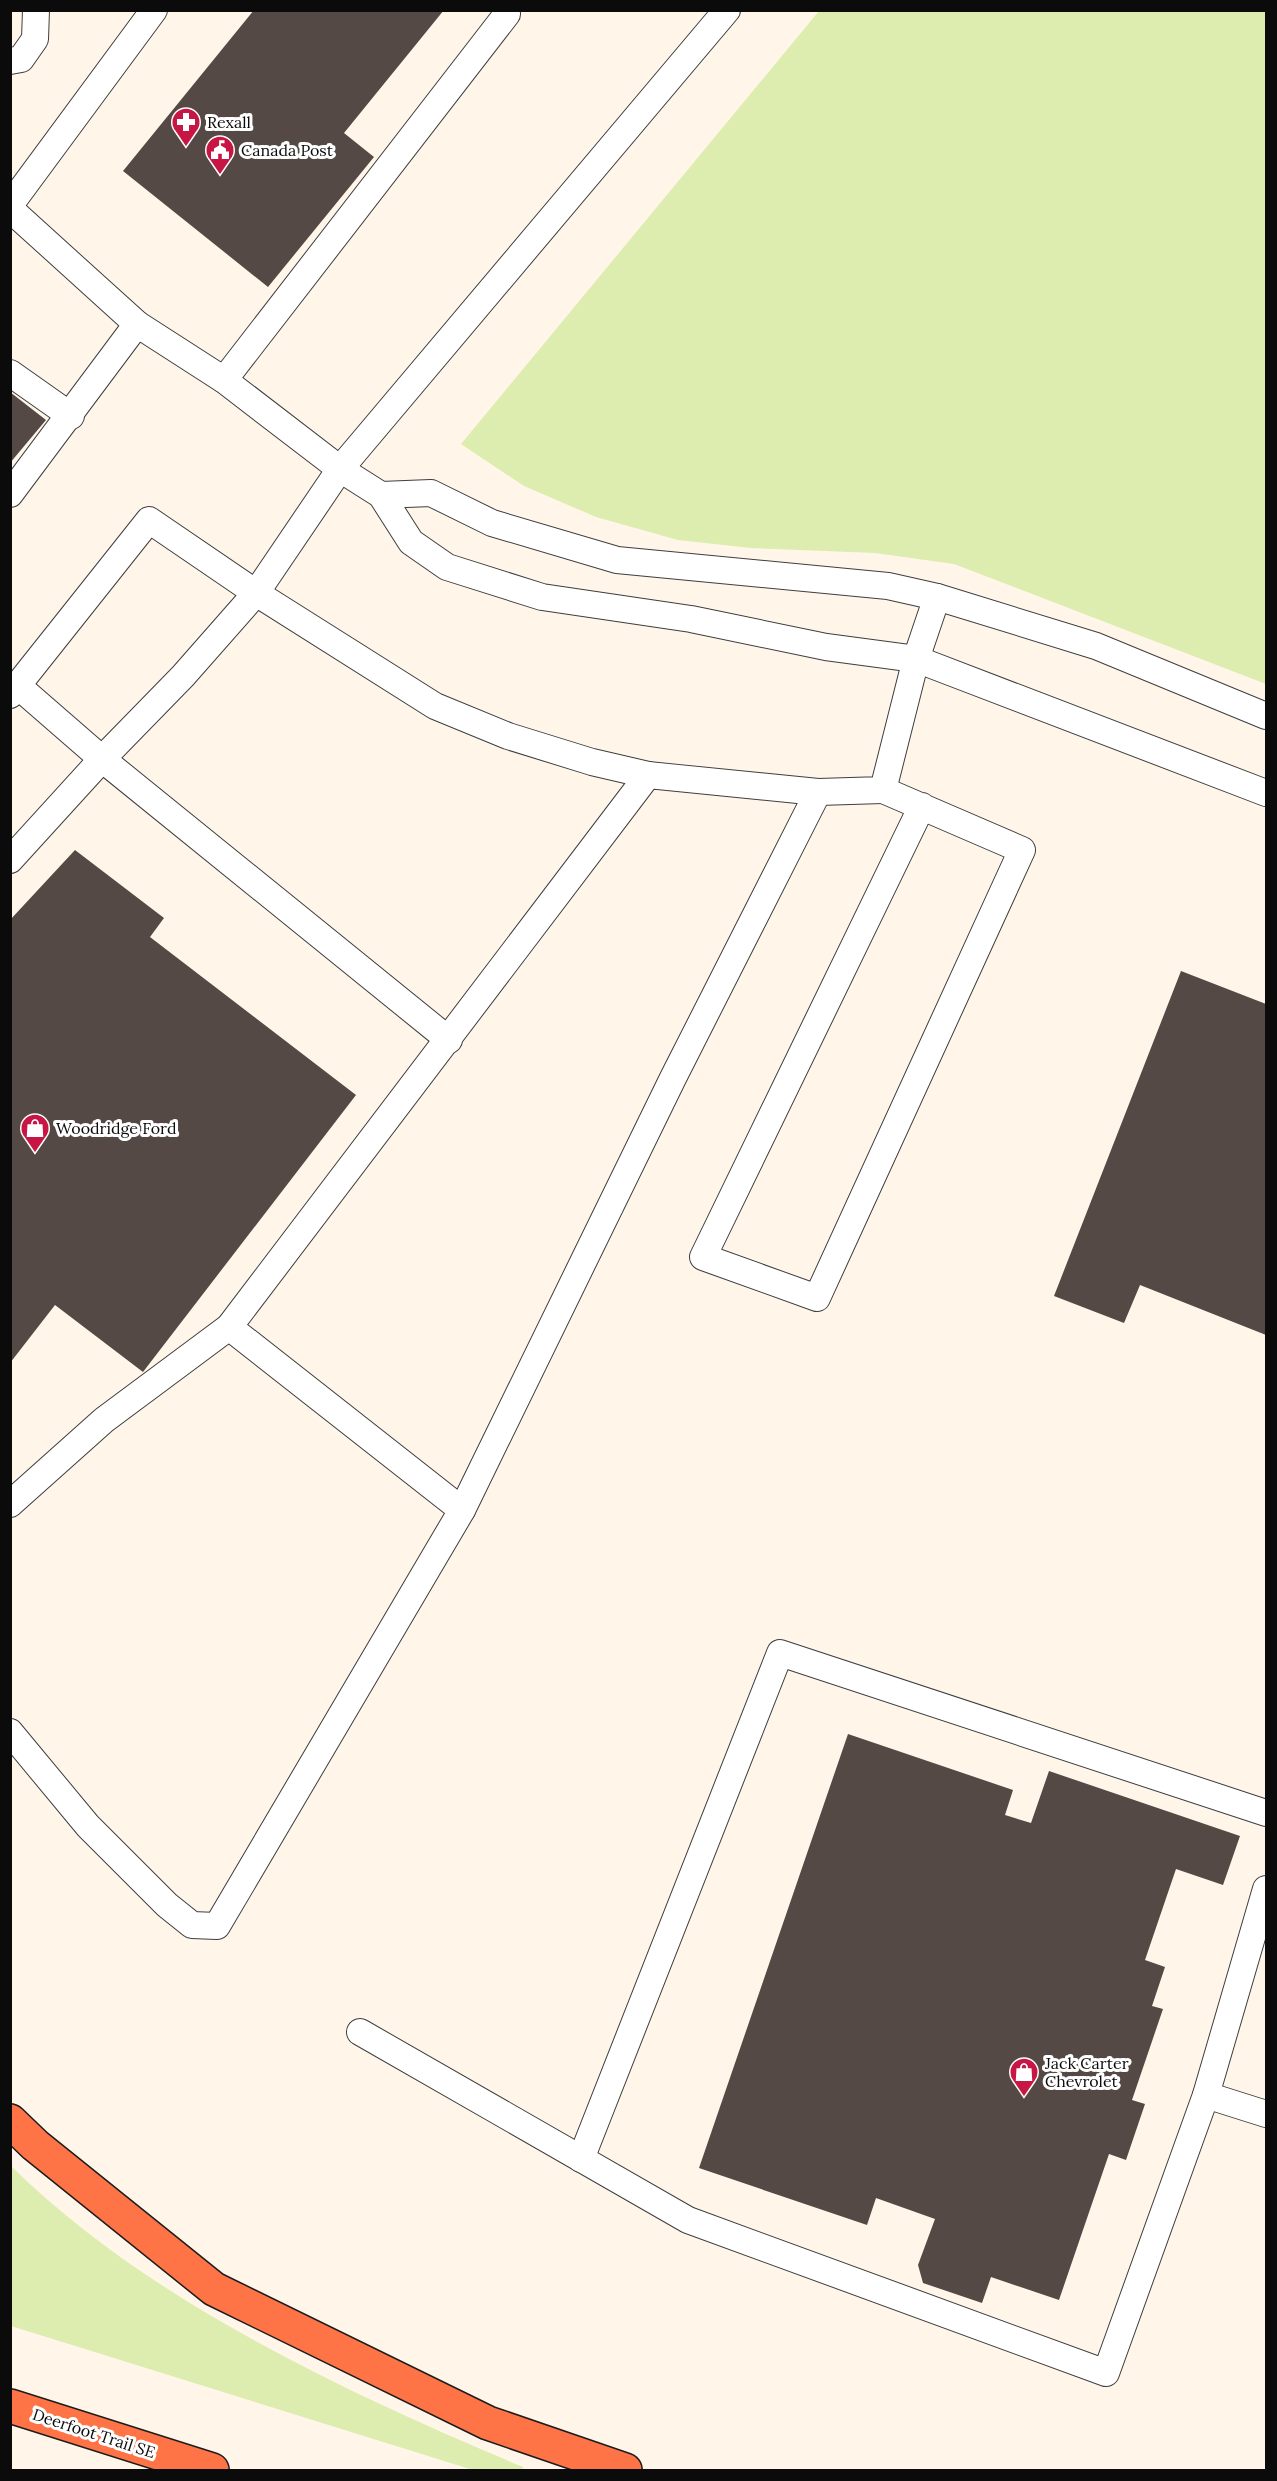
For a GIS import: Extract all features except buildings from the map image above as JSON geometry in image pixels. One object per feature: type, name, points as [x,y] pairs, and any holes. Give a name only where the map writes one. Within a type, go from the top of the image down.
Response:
[{"type":"highway","points":[[10,2121],[35,2145],[214,2289],[488,2423],[625,2470]]},
{"type":"highway","name":"Deerfoot Trail SE","points":[[10,2406],[212,2470]]},
{"type":"lane","points":[[10,61],[21,59],[34,39],[36,10]]},
{"type":"lane","points":[[154,10],[10,207],[137,324],[224,380],[340,469],[381,495],[411,542],[447,567],[542,597],[691,619],[826,647],[916,659],[1125,737],[1266,793]]},
{"type":"lane","points":[[10,860],[102,759],[183,676],[256,593],[340,469],[727,10]]},
{"type":"lane","points":[[224,380],[507,14]]},
{"type":"lane","points":[[10,494],[71,416],[137,324]]},
{"type":"lane","points":[[10,373],[71,416]]},
{"type":"lane","points":[[381,495],[430,493],[492,523],[617,560],[888,586],[937,597],[1096,646],[1266,716]]},
{"type":"lane","points":[[449,1040],[102,759],[14,691],[149,520],[256,593],[435,706],[508,736],[592,762],[648,775],[818,792],[883,790],[922,806],[1022,850],[817,1298],[703,1257],[922,806]]},
{"type":"lane","points":[[883,790],[916,659],[937,597]]},
{"type":"lane","points":[[10,1504],[104,1420],[229,1327],[449,1040],[518,944],[580,868],[648,775]]},
{"type":"lane","points":[[10,1732],[88,1826],[167,1905],[192,1925],[217,1926],[462,1510],[673,1078],[818,792]]},
{"type":"lane","points":[[229,1327],[462,1510]]},
{"type":"lane","points":[[581,2158],[780,1653],[1266,1813]]},
{"type":"lane","points":[[360,2032],[688,2220],[1106,2373],[1206,2095],[1266,1889]]},
{"type":"lane","points":[[1206,2095],[1266,2114]]},
{"type":"green space","points":[[819,11],[1266,11],[1266,684],[954,564],[875,553],[751,548],[678,540],[596,517],[524,486],[461,444]]},
{"type":"green space","points":[[11,2166],[65,2215],[124,2260],[187,2301],[320,2375],[388,2408],[523,2467],[522,2470],[473,2470],[11,2326]]},
{"type":"place","name":"Rexall","points":[[186,148]]},
{"type":"place","name":"Canada Post","points":[[220,176]]},
{"type":"place","name":"Woodridge Ford","points":[[35,1154]]},
{"type":"place","name":"Jack Carter Chevrolet","points":[[1024,2098]]}]
